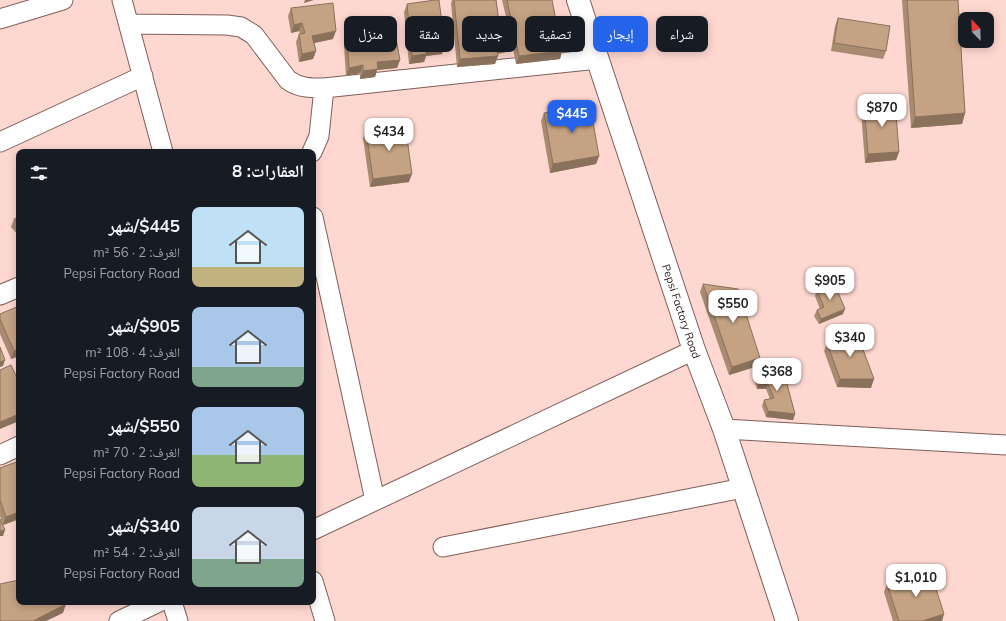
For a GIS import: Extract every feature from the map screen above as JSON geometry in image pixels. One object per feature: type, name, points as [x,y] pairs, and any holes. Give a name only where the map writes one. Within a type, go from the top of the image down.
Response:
[{"type":"main road","name":"Pepsi Factory Road","points":[[578,0],[694,350],[724,429],[787,621]]},
{"type":"street","points":[[0,19],[63,0]]},
{"type":"street","points":[[122,0],[162,149]]},
{"type":"street","points":[[129,24],[227,25],[241,27],[254,35],[288,80],[295,85],[306,88],[324,88],[598,59]]},
{"type":"street","points":[[0,142],[143,76]]},
{"type":"street","points":[[313,149],[319,136],[324,88]]},
{"type":"street","points":[[316,231],[375,500]]},
{"type":"street","points":[[0,295],[16,288]]},
{"type":"street","points":[[316,529],[694,350]]},
{"type":"street","points":[[724,429],[1006,445]]},
{"type":"street","points":[[0,454],[16,447]]},
{"type":"street","points":[[443,547],[743,488]]},
{"type":"street","points":[[316,591],[325,621]]},
{"type":"street","points":[[119,621],[154,605]]},
{"type":"street","points":[[173,605],[178,621]]},
{"type":"building","points":[[439,0],[441,16],[408,16],[407,4]]},
{"type":"building","points":[[454,0],[496,0],[498,16],[462,16],[462,52],[497,52],[498,56],[460,59]]},
{"type":"building","points":[[507,0],[552,0],[555,16],[525,16],[525,52],[553,52],[519,56],[517,47],[517,16],[510,16]]},
{"type":"building","points":[[907,0],[958,0],[958,48],[961,48],[965,113],[915,117]]},
{"type":"building","points":[[333,3],[336,31],[312,36],[316,51],[302,54],[299,34],[305,33],[302,23],[294,25],[291,8]]},
{"type":"building","points":[[838,18],[890,26],[886,51],[834,43]]},
{"type":"building","points":[[397,44],[400,60],[377,62],[378,69],[363,71],[363,65],[349,68],[348,52],[397,52]]},
{"type":"building","points":[[412,52],[426,52],[426,54],[412,56]]},
{"type":"building","points":[[895,101],[899,152],[868,154],[864,104]]},
{"type":"building","points":[[590,105],[599,156],[553,164],[544,113]]},
{"type":"building","points":[[405,124],[412,174],[373,179],[366,130]]},
{"type":"building","points":[[834,283],[845,309],[821,319],[817,310],[824,307],[817,290]]},
{"type":"building","points":[[703,284],[738,289],[760,358],[732,367]]},
{"type":"building","points":[[16,307],[16,350],[14,351],[0,319],[0,314]]},
{"type":"building","points":[[856,331],[874,379],[840,379],[827,343]]},
{"type":"building","points":[[0,347],[5,360],[0,362]]},
{"type":"building","points":[[11,365],[16,376],[16,415],[0,422],[0,370]]},
{"type":"building","points":[[755,371],[784,373],[795,414],[768,411],[764,400],[774,398],[768,384],[759,383]]},
{"type":"building","points":[[16,462],[16,513],[6,517],[0,500],[0,468]]},
{"type":"building","points":[[0,519],[5,530],[0,531]]},
{"type":"building","points":[[930,570],[944,614],[922,621],[899,621],[887,584]]},
{"type":"building","points":[[16,581],[16,605],[64,605],[33,621],[0,621],[0,584]]}]
